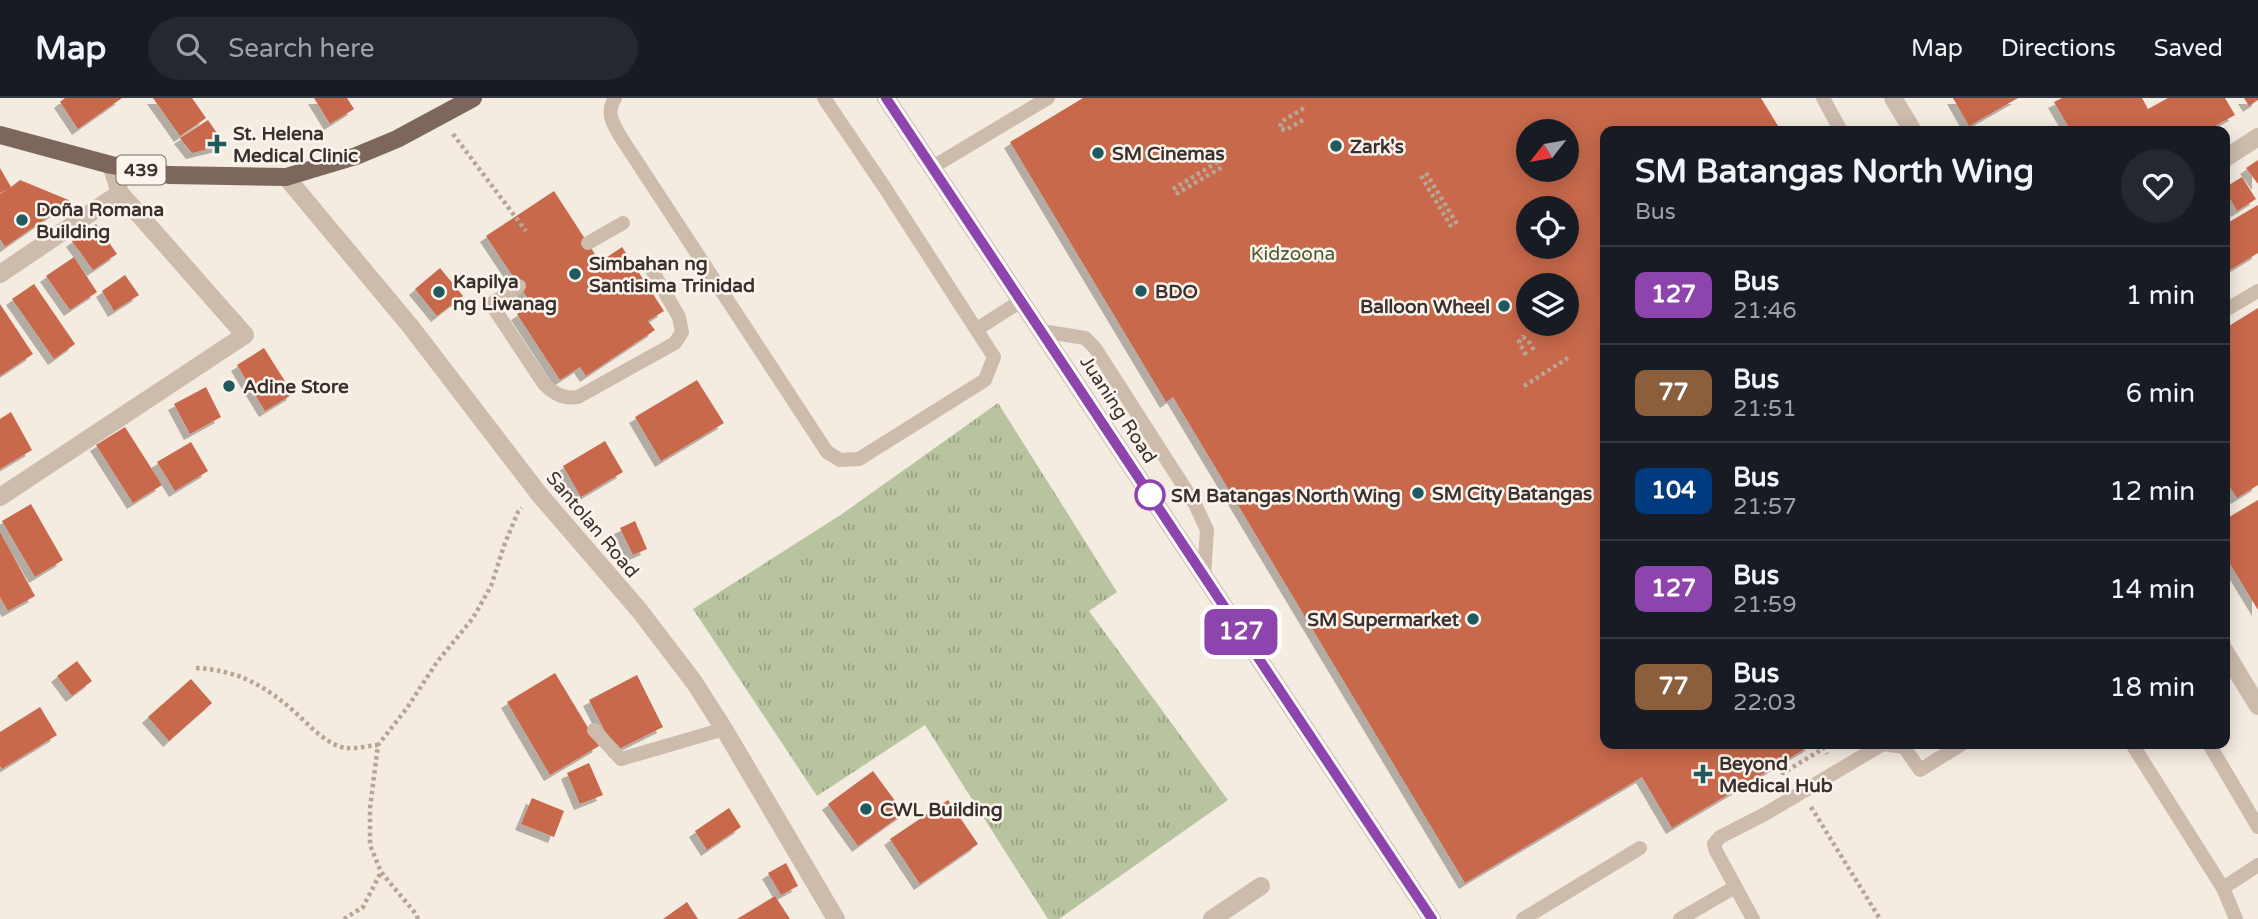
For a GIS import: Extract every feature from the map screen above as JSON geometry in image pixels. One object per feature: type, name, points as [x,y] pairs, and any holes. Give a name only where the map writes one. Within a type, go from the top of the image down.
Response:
[{"type":"main road","name":"439","points":[[0,135],[111,165],[169,175],[286,177],[356,156],[397,139],[473,98]]},
{"type":"street","name":"Juaning Road","points":[[886,98],[1432,919]]},
{"type":"street","points":[[1893,98],[1910,126]]},
{"type":"street","points":[[2230,155],[2258,137]]},
{"type":"street","points":[[0,497],[245,335],[120,193],[111,165]]},
{"type":"street","name":"Santolan Road","points":[[286,177],[411,327],[539,494],[639,610],[694,682],[836,919]]},
{"type":"street","points":[[0,274],[120,193]]},
{"type":"street","points":[[2230,660],[2258,706]]},
{"type":"street","points":[[1212,919],[1261,887]]},
{"type":"lane","points":[[615,98],[610,106],[610,118],[620,136],[827,452],[840,460],[859,459],[985,380],[994,357],[824,98]]},
{"type":"lane","points":[[932,168],[1048,98]]},
{"type":"lane","points":[[1823,98],[1838,126]]},
{"type":"lane","points":[[588,243],[623,223]]},
{"type":"lane","points":[[519,286],[491,304],[544,384],[566,399],[578,397],[675,343],[682,332],[679,317],[653,272]]},
{"type":"lane","points":[[2230,308],[2258,291]]},
{"type":"lane","points":[[977,329],[1021,300]]},
{"type":"lane","points":[[1042,331],[1084,338],[1095,348],[1195,504],[1207,530],[1204,576]]},
{"type":"lane","points":[[593,730],[621,759],[724,729]]},
{"type":"lane","points":[[1753,919],[1714,844],[1720,837],[1765,814],[1873,749]]},
{"type":"lane","points":[[1904,749],[1920,770],[1954,749]]},
{"type":"lane","points":[[2135,749],[2223,888],[2233,918]]},
{"type":"lane","points":[[2212,749],[2258,828]]},
{"type":"lane","points":[[1523,919],[1640,848]]},
{"type":"lane","points":[[2223,888],[2258,864]]},
{"type":"lane","points":[[1680,919],[1735,887]]},
{"type":"path","points":[[1303,120],[1286,130],[1280,128],[1281,122],[1304,108]]},
{"type":"path","points":[[467,154],[526,231]]},
{"type":"path","points":[[1175,192],[1222,163]]},
{"type":"path","points":[[1423,175],[1454,226]]},
{"type":"path","points":[[1526,355],[1519,342],[1523,337],[1535,352]]},
{"type":"path","points":[[1524,386],[1568,358]]},
{"type":"path","points":[[418,919],[381,872],[370,845],[370,808],[378,745],[407,708],[437,662],[473,618],[491,586],[518,512],[539,494]]},
{"type":"path","points":[[196,668],[216,669],[253,681],[284,703],[319,734],[345,748],[378,745]]},
{"type":"path","points":[[1778,765],[1783,773],[1822,749]]},
{"type":"path","points":[[1825,749],[1828,754],[1791,775],[1880,919]]},
{"type":"path","points":[[344,919],[363,907],[381,872]]},
{"type":"green space","points":[[998,403],[1117,592],[1089,611],[1228,800],[1059,919],[1048,919],[925,725],[817,796],[693,609],[842,514]]},
{"type":"building","points":[[65,98],[122,98],[78,129],[60,102]]},
{"type":"building","points":[[153,98],[192,98],[206,118],[180,136]]},
{"type":"building","points":[[314,98],[347,98],[354,109],[330,124]]},
{"type":"building","name":"SM City Batangas","points":[[1083,98],[1761,98],[1778,126],[1600,126],[1600,749],[1805,749],[1672,828],[1642,777],[1465,883],[1173,397],[1166,402],[1010,142]]},
{"type":"building","points":[[1953,98],[2018,98],[1969,126]]},
{"type":"building","points":[[2062,98],[2142,98],[2148,109],[2168,98],[2225,98],[2235,115],[2215,126],[2068,126],[2054,102]]},
{"type":"building","points":[[2244,98],[2258,98],[2258,100],[2249,106]]},
{"type":"building","points":[[208,120],[225,145],[192,153],[180,138]]},
{"type":"building","points":[[2258,160],[2258,184],[2246,168]]},
{"type":"building","name":"Doña Romana Building","points":[[0,168],[11,187],[20,180],[71,201],[5,247],[0,239],[0,194],[8,189],[0,193]]},
{"type":"building","points":[[2242,177],[2256,199],[2237,211],[2230,199],[2230,184]]},
{"type":"building","name":"Simbahan ng Santisima Trinidad","points":[[554,191],[600,262],[622,247],[664,311],[648,321],[655,330],[586,376],[580,367],[560,380],[517,314],[532,305],[486,236]]},
{"type":"building","points":[[2258,205],[2258,253],[2230,270],[2230,221]]},
{"type":"building","points":[[96,224],[117,254],[93,270],[72,241]]},
{"type":"building","points":[[74,257],[97,292],[70,310],[46,276]]},
{"type":"building","name":"Kapilya ng Liwanag","points":[[440,268],[463,296],[437,316],[415,289]]},
{"type":"building","points":[[125,275],[139,295],[114,311],[102,291]]},
{"type":"building","points":[[34,284],[75,344],[54,359],[12,299]]},
{"type":"building","points":[[0,304],[33,354],[0,376]]},
{"type":"building","points":[[2258,308],[2258,485],[2237,498],[2230,487],[2230,325]]},
{"type":"building","points":[[264,348],[293,394],[265,411],[237,365]]},
{"type":"building","points":[[697,380],[724,423],[661,461],[635,417]]},
{"type":"building","points":[[206,387],[221,417],[190,434],[174,404]]},
{"type":"building","points":[[11,412],[32,450],[0,469],[0,419]]},
{"type":"building","points":[[125,427],[162,485],[133,503],[96,445]]},
{"type":"building","points":[[605,441],[623,472],[581,497],[563,466]]},
{"type":"building","points":[[191,442],[208,471],[175,491],[157,462]]},
{"type":"building","points":[[2258,500],[2258,610],[2230,564],[2230,516]]},
{"type":"building","points":[[31,504],[63,560],[35,577],[2,521]]},
{"type":"building","points":[[635,521],[647,549],[633,555],[620,528]]},
{"type":"building","points":[[0,532],[35,596],[8,611],[0,597]]},
{"type":"building","points":[[77,661],[92,681],[72,696],[57,676]]},
{"type":"building","points":[[555,673],[599,746],[550,775],[507,702]]},
{"type":"building","points":[[637,675],[663,727],[615,751],[589,700]]},
{"type":"building","points":[[191,679],[212,703],[169,741],[148,717]]},
{"type":"building","points":[[40,707],[57,735],[2,769],[0,732]]},
{"type":"building","points":[[589,763],[603,795],[580,804],[567,773]]},
{"type":"building","name":"CWL Building","points":[[873,771],[904,813],[858,846],[828,804]]},
{"type":"building","points":[[532,798],[564,811],[554,837],[521,824]]},
{"type":"building","points":[[948,800],[978,844],[920,884],[890,839]]},
{"type":"building","points":[[729,808],[741,827],[707,850],[695,831]]},
{"type":"building","points":[[786,863],[798,886],[781,895],[768,873]]},
{"type":"building","points":[[775,896],[790,919],[737,919]]},
{"type":"building","points":[[687,902],[698,919],[663,919]]},
{"type":"bus line","name":"127","points":[[886,98],[1432,919]]},
{"type":"place","name":"St. Helena Medical Clinic","points":[[217,144]]},
{"type":"place","name":"Zark's","points":[[1336,146]]},
{"type":"place","name":"SM Cinemas","points":[[1098,153]]},
{"type":"place","name":"Doña Romana Building","points":[[22,220]]},
{"type":"place","name":"Simbahan ng Santisima Trinidad","points":[[575,274]]},
{"type":"place","name":"BDO","points":[[1141,291]]},
{"type":"place","name":"Kapilya ng Liwanag","points":[[439,292]]},
{"type":"place","name":"Balloon Wheel","points":[[1504,306]]},
{"type":"place","name":"Adine Store","points":[[229,386]]},
{"type":"place","name":"SM City Batangas","points":[[1418,493]]},
{"type":"place","name":"SM Batangas North Wing","points":[[1150,495]]},
{"type":"place","name":"SM Supermarket","points":[[1473,619]]},
{"type":"place","name":"Beyond Medical Hub","points":[[1703,774]]},
{"type":"place","name":"CWL Building","points":[[866,809]]},
{"type":"park label","name":"Kidzoona","points":[[1293,253]]}]
